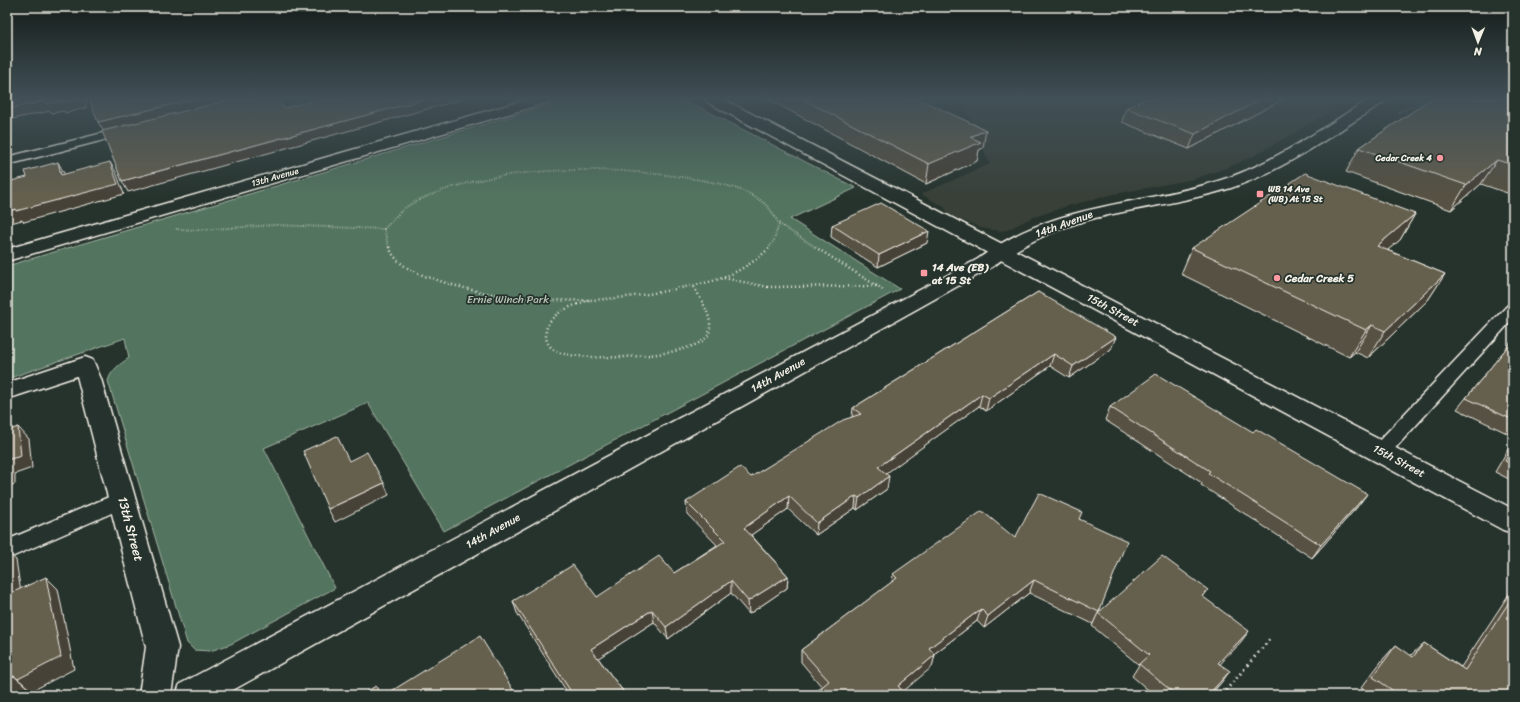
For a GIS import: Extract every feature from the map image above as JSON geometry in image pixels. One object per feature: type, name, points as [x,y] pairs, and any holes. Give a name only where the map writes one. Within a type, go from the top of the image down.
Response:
[{"type":"street","name":"13th Avenue","points":[[7,256],[432,132]]},
{"type":"street","name":"15th Street","points":[[774,132],[1513,522]]},
{"type":"street","name":"14th Avenue","points":[[192,695],[985,263],[999,251],[1020,240],[1080,217],[1188,194],[1226,184],[1267,168],[1326,132]]},
{"type":"street","name":"13th Street","points":[[7,391],[85,365],[123,499],[162,647],[155,695]]},
{"type":"lane","points":[[7,161],[126,132]]},
{"type":"lane","points":[[1381,451],[1513,309]]},
{"type":"lane","points":[[7,550],[123,499]]},
{"type":"path","points":[[172,229],[199,230],[274,225],[384,229],[409,205],[441,191],[479,182],[517,175],[584,170],[657,173],[716,183],[743,191],[765,204],[779,224],[907,305]]},
{"type":"path","points":[[384,229],[387,244],[396,260],[418,274],[450,285],[483,293],[521,298],[591,299],[644,296],[723,278],[752,261],[769,248],[776,237],[779,224]]},
{"type":"path","points":[[723,278],[768,287],[878,286]]},
{"type":"path","points":[[591,299],[569,308],[550,320],[545,333],[547,342],[557,352],[574,356],[624,357],[691,347],[704,341],[709,332],[709,320],[693,285]]},
{"type":"path","points":[[1222,695],[1270,639]]},
{"type":"shaded area","points":[[976,132],[1296,132],[1254,156],[1194,179],[1114,194],[1067,206],[1031,218],[1007,230],[1000,231],[981,228],[948,214],[944,207],[921,194],[990,164]]},
{"type":"green space","name":"Ernie Winch Park","points":[[459,132],[747,132],[856,188],[790,219],[900,289],[444,531],[368,403],[264,448],[335,588],[231,644],[210,651],[194,650],[187,643],[108,381],[114,370],[129,358],[125,338],[7,379],[7,266]]},
{"type":"building","points":[[102,132],[305,132],[122,181]]},
{"type":"building","points":[[866,132],[982,132],[970,137],[981,142],[929,164]]},
{"type":"building","points":[[1189,132],[1199,132],[1195,134]]},
{"type":"building","points":[[1383,132],[1513,132],[1513,165],[1497,160],[1466,185],[1359,148]]},
{"type":"building","points":[[58,162],[61,175],[110,162],[118,184],[16,211],[16,209],[7,212],[7,187],[12,185],[11,181],[27,177],[25,171]]},
{"type":"building","name":"Cedar Creek 5","points":[[1305,173],[1415,214],[1377,246],[1445,274],[1385,331],[1372,325],[1366,330],[1192,248]]},
{"type":"building","points":[[881,203],[929,231],[879,255],[832,225]]},
{"type":"building","points":[[1038,292],[1116,337],[1073,366],[1054,354],[989,398],[982,394],[878,467],[889,476],[859,498],[856,496],[817,523],[789,496],[744,528],[788,576],[748,601],[731,581],[666,627],[652,610],[591,649],[626,695],[573,695],[513,601],[573,565],[597,597],[659,556],[674,573],[725,541],[686,502],[740,467],[751,477],[843,420],[861,414],[853,408]]},
{"type":"building","points":[[1513,340],[1513,420],[1466,398]]},
{"type":"building","points":[[1156,374],[1253,432],[1256,429],[1367,494],[1321,545],[1208,473],[1210,471],[1110,407]]},
{"type":"building","points":[[18,427],[21,456],[7,460],[7,431]]},
{"type":"building","points":[[337,436],[349,461],[367,452],[384,483],[328,509],[303,451]]},
{"type":"building","points":[[1513,446],[1513,465],[1505,461]]},
{"type":"building","points":[[1039,493],[1082,512],[1079,519],[1127,541],[1099,612],[1034,580],[988,616],[981,609],[929,648],[935,655],[898,686],[907,695],[812,695],[829,681],[801,650],[897,578],[893,574],[982,511],[1015,538]]},
{"type":"building","points":[[1162,556],[1208,590],[1202,596],[1249,631],[1218,663],[1230,671],[1208,695],[1176,695],[1139,664],[1149,655],[1098,613]]},
{"type":"building","points":[[7,577],[9,594],[46,577],[61,657],[18,679],[14,676],[7,679]]},
{"type":"building","points":[[1513,596],[1513,695],[1389,695],[1395,692],[1373,677],[1396,645],[1413,657],[1424,643],[1465,670]]},
{"type":"building","points":[[480,636],[516,695],[385,695]]},
{"type":"building","points":[[376,686],[380,695],[360,695]]},
{"type":"place","name":"Cedar Creek 4","points":[[1440,158]]},
{"type":"place","name":"WB 14 Ave (WB) At 15 St","points":[[1260,194]]},
{"type":"place","name":"14 Ave (EB) at 15 St","points":[[924,273]]},
{"type":"place","name":"Cedar Creek 5","points":[[1277,278]]}]
